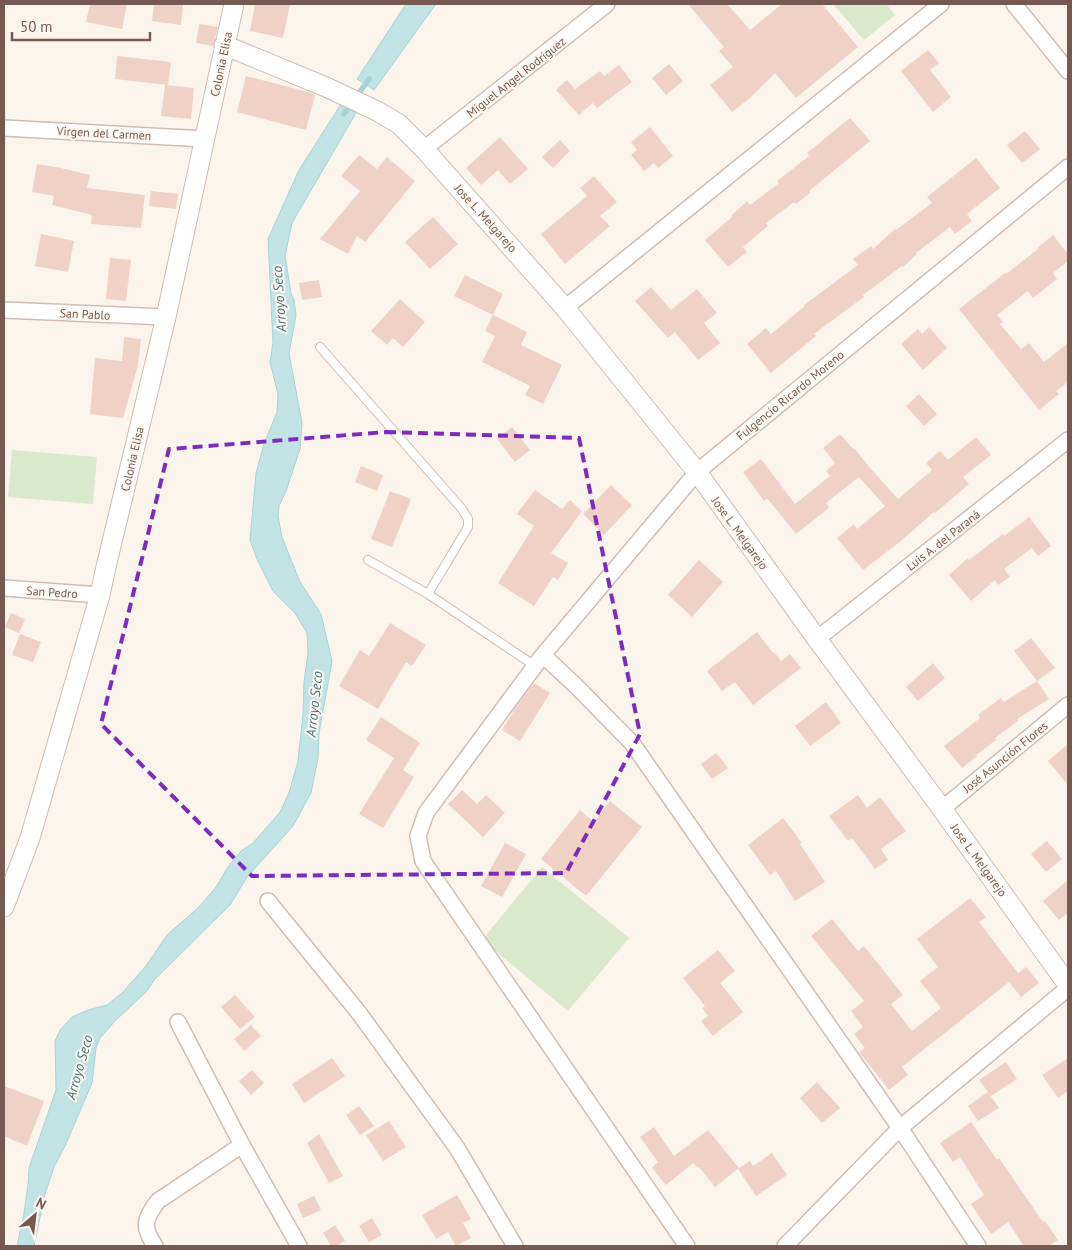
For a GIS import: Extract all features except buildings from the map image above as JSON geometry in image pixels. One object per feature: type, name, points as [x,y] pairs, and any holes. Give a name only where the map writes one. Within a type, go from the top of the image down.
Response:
[{"type":"street","name":"Colonia Elisa","points":[[4,907],[30,838],[100,595],[166,318],[234,4]]},
{"type":"street","name":"Miguel Angel Rodriguez","points":[[424,149],[607,4]]},
{"type":"street","points":[[565,308],[941,4]]},
{"type":"street","points":[[1014,4],[1068,71]]},
{"type":"street","name":"Jose L. Melgarejo","points":[[224,46],[326,87],[377,111],[399,124],[424,149],[565,308],[697,472],[1068,986]]},
{"type":"street","name":"Virgen del Carmen","points":[[4,128],[205,139]]},
{"type":"street","name":"Fulgencio Ricardo Moreno","points":[[687,1246],[423,861],[418,836],[426,813],[538,660],[697,472],[1068,167]]},
{"type":"street","name":"San Pablo","points":[[4,310],[166,318]]},
{"type":"street","name":"Luis A. del Paraná","points":[[817,639],[1068,440]]},
{"type":"street","name":"San Pedro","points":[[4,588],[100,595]]},
{"type":"street","points":[[538,660],[577,687],[632,743],[900,1128],[978,1246]]},
{"type":"street","name":"José Asunción Flores","points":[[942,809],[1068,706]]},
{"type":"street","points":[[268,901],[359,1013],[457,1148],[515,1246]]},
{"type":"street","points":[[785,1246],[900,1128],[1068,986]]},
{"type":"street","points":[[178,1022],[242,1145],[299,1246]]},
{"type":"street","points":[[155,1246],[147,1235],[146,1222],[158,1201],[242,1145]]},
{"type":"lane","points":[[320,347],[468,518],[468,527],[428,594]]},
{"type":"lane","points":[[368,560],[538,660]]},
{"type":"highlighted area","points":[[386,432],[579,438],[640,734],[566,873],[252,876],[101,724],[169,449]]},
{"type":"green space","points":[[833,4],[886,4],[895,15],[864,40]]},
{"type":"green space","points":[[12,450],[97,457],[93,504],[8,497]]},
{"type":"green space","points":[[542,867],[629,938],[568,1011],[482,940]]},
{"type":"water","points":[[406,4],[436,4],[374,90],[357,79]]},
{"type":"water","points":[[341,104],[356,113],[292,223],[285,256],[296,315],[289,353],[302,423],[300,449],[279,506],[278,516],[282,537],[300,582],[321,614],[332,661],[319,733],[318,758],[311,793],[293,826],[247,877],[230,905],[154,980],[147,991],[100,1038],[96,1048],[92,1083],[54,1167],[45,1194],[34,1246],[17,1246],[24,1213],[29,1168],[56,1090],[55,1041],[60,1030],[72,1017],[107,1005],[123,992],[146,966],[167,935],[199,907],[216,887],[228,867],[241,851],[253,843],[280,812],[289,793],[298,761],[308,653],[307,633],[295,613],[273,591],[250,540],[256,473],[264,444],[277,412],[278,394],[270,362],[273,343],[268,239],[299,170]]},
{"type":"waterway","name":"Arroyo Seco","points":[[344,114],[369,79]]}]
